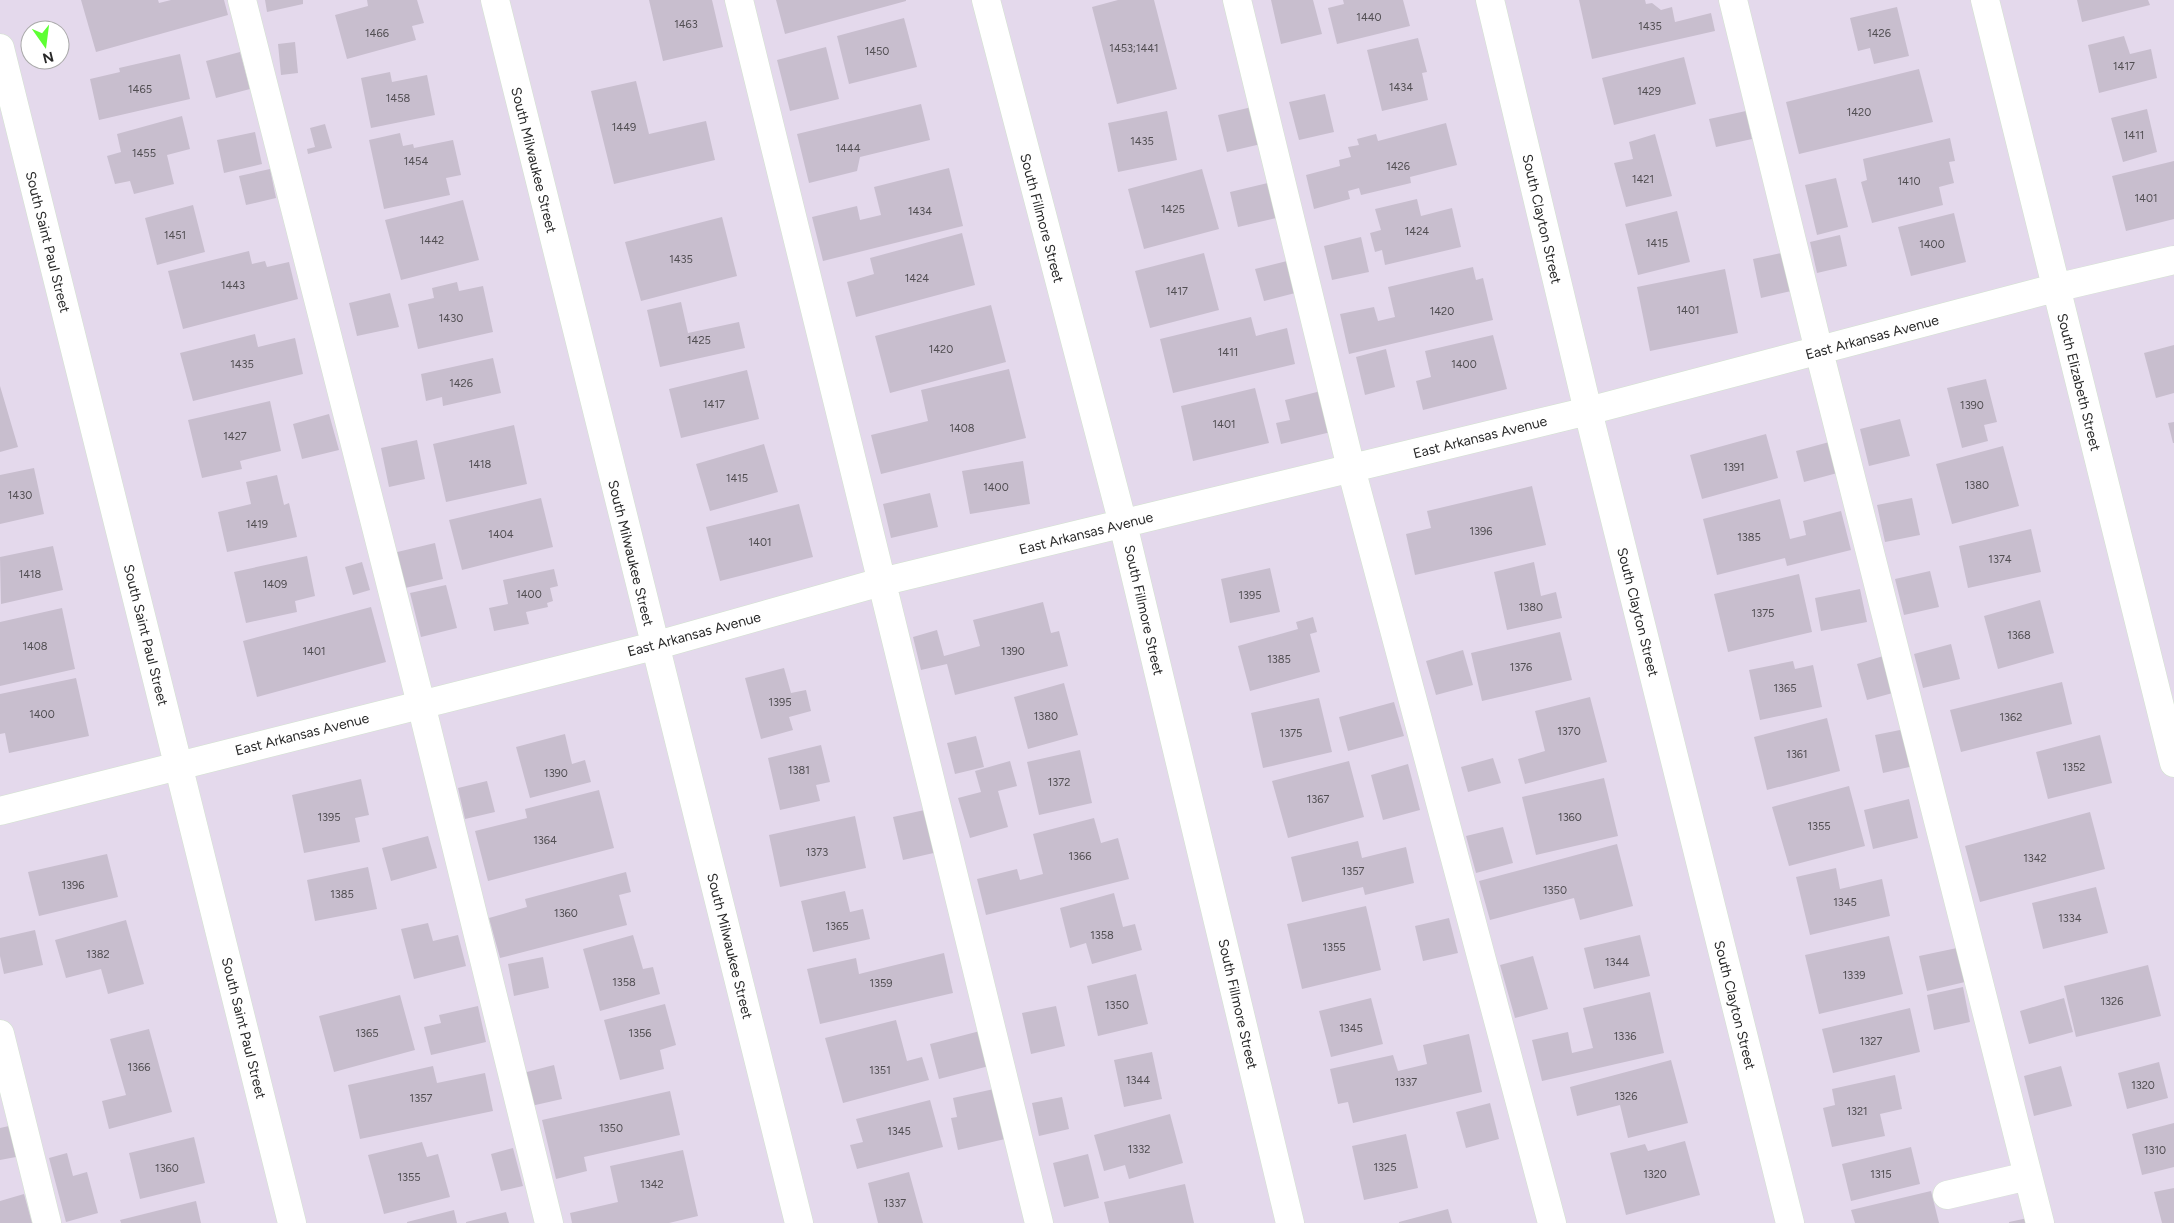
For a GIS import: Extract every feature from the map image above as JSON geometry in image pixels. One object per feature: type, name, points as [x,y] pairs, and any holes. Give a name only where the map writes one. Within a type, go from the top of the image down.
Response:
[{"type":"street","points":[[242,0],[421,704],[549,1223]]},
{"type":"street","name":"South Milwaukee Street","points":[[495,0],[654,646],[799,1223]]},
{"type":"street","points":[[739,0],[1039,1223]]},
{"type":"street","name":"South Fillmore Street","points":[[986,0],[1123,524],[1290,1223]]},
{"type":"street","points":[[1237,0],[1351,468],[1552,1223]]},
{"type":"street","name":"South Clayton Street","points":[[1490,0],[1588,411],[1790,1223]]},
{"type":"street","points":[[1733,0],[1819,351],[2040,1223]]},
{"type":"street","name":"South Elizabeth Street","points":[[1985,0],[2174,763]]},
{"type":"street","name":"South Saint Paul Street","points":[[0,48],[292,1223]]},
{"type":"street","name":"East Arkansas Avenue","points":[[0,811],[654,646],[881,582],[1588,411],[2056,288],[2174,260]]},
{"type":"street","points":[[0,1034],[46,1223]]},
{"type":"street","points":[[1947,1196],[2028,1176]]},
{"type":"building","points":[[81,0],[158,0],[159,3],[171,0],[224,0],[228,15],[96,52]]},
{"type":"building","points":[[265,0],[303,0],[303,4],[267,12]]},
{"type":"building","points":[[367,0],[417,0],[424,23],[412,26],[416,40],[347,59],[335,15],[368,6]]},
{"type":"building","points":[[649,0],[712,0],[723,47],[663,61]]},
{"type":"building","points":[[776,0],[906,0],[906,1],[785,34]]},
{"type":"building","points":[[1118,0],[1154,0],[1177,89],[1117,104],[1092,7]]},
{"type":"building","points":[[1271,0],[1313,0],[1322,34],[1281,44]]},
{"type":"building","points":[[1343,0],[1403,0],[1410,26],[1337,44],[1328,8],[1344,4]]},
{"type":"building","points":[[1579,0],[1645,0],[1646,4],[1652,3],[1661,10],[1672,7],[1675,22],[1711,13],[1715,31],[1592,59]]},
{"type":"building","points":[[2077,0],[2148,0],[2150,5],[2082,22]]},
{"type":"building","points":[[1897,7],[1909,56],[1874,64],[1870,48],[1858,51],[1850,18]]},
{"type":"building","points":[[904,18],[917,67],[849,84],[837,36]]},
{"type":"building","points":[[2124,36],[2130,54],[2151,49],[2157,78],[2099,93],[2088,45]]},
{"type":"building","points":[[1418,38],[1427,72],[1422,73],[1428,100],[1382,111],[1367,50]]},
{"type":"building","points":[[295,42],[298,73],[281,75],[278,44]]},
{"type":"building","points":[[826,47],[839,99],[790,111],[777,60]]},
{"type":"building","points":[[240,52],[250,89],[216,98],[206,61]]},
{"type":"building","points":[[180,54],[190,99],[99,120],[90,79],[120,72],[119,68]]},
{"type":"building","points":[[1684,57],[1696,104],[1614,125],[1602,78]]},
{"type":"building","points":[[1919,69],[1933,122],[1799,154],[1786,102]]},
{"type":"building","points":[[390,72],[392,82],[427,75],[435,115],[371,128],[361,78]]},
{"type":"building","points":[[636,81],[649,134],[706,121],[715,160],[614,184],[591,91]]},
{"type":"building","points":[[1325,94],[1334,132],[1299,140],[1289,102]]},
{"type":"building","points":[[921,104],[930,140],[860,157],[857,171],[809,183],[797,134]]},
{"type":"building","points":[[1252,107],[1261,144],[1227,152],[1218,115]]},
{"type":"building","points":[[2147,109],[2157,152],[2123,162],[2111,118]]},
{"type":"building","points":[[1167,111],[1177,160],[1118,172],[1108,123]]},
{"type":"building","points":[[1746,111],[1752,139],[1716,147],[1709,119]]},
{"type":"building","points":[[182,116],[190,149],[167,155],[174,184],[134,194],[130,181],[115,184],[107,156],[121,152],[117,134]]},
{"type":"building","points":[[1446,123],[1457,165],[1410,177],[1411,183],[1361,195],[1359,188],[1348,191],[1350,199],[1314,209],[1306,175],[1340,166],[1339,160],[1351,157],[1348,147],[1359,145],[1357,139],[1376,134],[1378,141]]},
{"type":"building","points":[[325,124],[332,148],[308,154],[307,149],[315,147],[310,128]]},
{"type":"building","points":[[255,132],[262,164],[224,173],[217,140]]},
{"type":"building","points":[[400,133],[403,146],[413,144],[414,148],[453,140],[461,175],[446,178],[450,195],[384,209],[369,140]]},
{"type":"building","points":[[1655,134],[1672,196],[1626,207],[1614,163],[1633,159],[1629,142]]},
{"type":"building","points":[[1950,138],[1955,161],[1949,162],[1954,183],[1939,187],[1943,205],[1872,223],[1861,182],[1867,180],[1863,159]]},
{"type":"building","points":[[2174,161],[2174,219],[2126,231],[2112,176]]},
{"type":"building","points":[[949,168],[963,226],[823,261],[812,217],[857,206],[860,220],[881,215],[874,187]]},
{"type":"building","points":[[270,169],[276,198],[246,205],[239,176]]},
{"type":"building","points":[[1202,169],[1219,229],[1144,249],[1128,189]]},
{"type":"building","points":[[1836,178],[1848,227],[1817,235],[1805,185]]},
{"type":"building","points":[[1272,182],[1280,217],[1238,227],[1230,192]]},
{"type":"building","points":[[1417,199],[1421,216],[1452,208],[1461,247],[1385,265],[1382,250],[1375,252],[1370,233],[1381,230],[1375,209]]},
{"type":"building","points":[[463,200],[479,260],[401,280],[385,220]]},
{"type":"building","points":[[193,205],[205,252],[157,265],[145,218]]},
{"type":"building","points":[[1677,211],[1690,262],[1638,275],[1625,224]]},
{"type":"building","points":[[1954,213],[1966,262],[1911,276],[1898,227]]},
{"type":"building","points":[[722,217],[737,276],[641,301],[625,242]]},
{"type":"building","points":[[962,233],[975,285],[856,317],[847,282],[874,274],[870,258]]},
{"type":"building","points":[[1840,235],[1847,266],[1817,273],[1810,242]]},
{"type":"building","points":[[1361,237],[1369,272],[1332,280],[1324,246]]},
{"type":"building","points":[[249,251],[252,264],[265,261],[267,267],[289,262],[298,299],[183,329],[168,271]]},
{"type":"building","points":[[1791,251],[1800,289],[1761,298],[1753,259]]},
{"type":"building","points":[[1204,253],[1219,310],[1150,328],[1135,271]]},
{"type":"building","points":[[1291,260],[1299,292],[1264,301],[1255,269]]},
{"type":"building","points":[[1473,267],[1476,280],[1483,278],[1493,320],[1349,354],[1340,314],[1374,307],[1378,321],[1395,317],[1388,287]]},
{"type":"building","points":[[1725,269],[1738,333],[1650,351],[1637,287]]},
{"type":"building","points":[[457,282],[459,291],[483,286],[493,332],[418,349],[408,304],[434,298],[432,288]]},
{"type":"building","points":[[390,293],[399,327],[357,336],[349,303]]},
{"type":"building","points":[[681,302],[688,333],[739,322],[745,348],[660,367],[647,310]]},
{"type":"building","points":[[991,305],[1006,362],[890,393],[875,336]]},
{"type":"building","points":[[1251,317],[1256,336],[1287,328],[1295,364],[1173,393],[1160,339]]},
{"type":"building","points":[[255,334],[258,347],[295,338],[303,374],[193,401],[180,353]]},
{"type":"building","points":[[1493,335],[1507,389],[1423,410],[1416,381],[1431,377],[1425,351]]},
{"type":"building","points":[[2174,345],[2174,393],[2156,398],[2144,353]]},
{"type":"building","points":[[1386,349],[1395,387],[1365,395],[1356,357]]},
{"type":"building","points":[[493,358],[501,393],[443,406],[442,397],[426,401],[421,374]]},
{"type":"building","points":[[1009,369],[1026,438],[881,474],[871,435],[928,421],[921,390]]},
{"type":"building","points":[[747,370],[759,419],[681,438],[669,389]]},
{"type":"building","points":[[1986,379],[1997,422],[1984,425],[1988,441],[1962,448],[1947,388]]},
{"type":"building","points":[[0,386],[18,447],[0,452]]},
{"type":"building","points":[[1255,388],[1269,443],[1193,461],[1181,406]]},
{"type":"building","points":[[1321,391],[1331,432],[1281,444],[1276,423],[1290,420],[1285,400]]},
{"type":"building","points":[[270,401],[281,451],[240,461],[242,469],[202,478],[188,420]]},
{"type":"building","points":[[329,414],[339,450],[302,459],[293,424]]},
{"type":"building","points":[[1900,419],[1910,456],[1869,466],[1860,429]]},
{"type":"building","points":[[2174,422],[2174,443],[2173,443],[2168,423]]},
{"type":"building","points":[[514,425],[527,484],[446,502],[433,444]]},
{"type":"building","points":[[1766,434],[1778,478],[1702,499],[1690,455]]},
{"type":"building","points":[[417,440],[425,479],[389,487],[381,448]]},
{"type":"building","points":[[1833,441],[1841,472],[1804,482],[1796,451]]},
{"type":"building","points":[[764,444],[778,492],[710,511],[696,464]]},
{"type":"building","points":[[2003,446],[2019,506],[1952,524],[1936,464]]},
{"type":"building","points":[[1023,461],[1030,504],[970,514],[962,471]]},
{"type":"building","points":[[34,468],[44,514],[0,524],[0,475]]},
{"type":"building","points":[[277,475],[284,505],[289,503],[297,537],[227,552],[218,512],[251,504],[246,482]]},
{"type":"building","points":[[1532,486],[1546,545],[1415,575],[1406,534],[1431,528],[1427,511]]},
{"type":"building","points":[[930,493],[938,527],[891,538],[883,504]]},
{"type":"building","points":[[541,498],[553,547],[462,570],[449,520]]},
{"type":"building","points":[[1912,498],[1920,535],[1885,542],[1877,505]]},
{"type":"building","points":[[1780,499],[1790,539],[1806,535],[1803,521],[1841,511],[1851,550],[1787,566],[1785,558],[1717,575],[1703,519]]},
{"type":"building","points":[[799,504],[813,557],[720,581],[706,527]]},
{"type":"building","points":[[2031,529],[2041,572],[1968,588],[1959,546]]},
{"type":"building","points":[[435,543],[443,579],[401,589],[393,553]]},
{"type":"building","points":[[53,546],[63,590],[1,604],[0,557]]},
{"type":"building","points":[[307,556],[315,596],[295,601],[297,612],[246,623],[234,572]]},
{"type":"building","points":[[362,562],[370,590],[353,595],[345,567]]},
{"type":"building","points":[[1534,562],[1541,596],[1556,592],[1562,618],[1507,630],[1494,572]]},
{"type":"building","points":[[1270,568],[1280,612],[1230,623],[1221,579]]},
{"type":"building","points":[[554,569],[558,586],[550,588],[553,601],[547,603],[548,607],[526,612],[529,624],[494,631],[489,608],[508,604],[503,580]]},
{"type":"building","points":[[1930,571],[1939,607],[1904,615],[1895,579]]},
{"type":"building","points":[[1799,574],[1812,632],[1728,652],[1714,594]]},
{"type":"building","points":[[446,585],[457,628],[421,637],[410,593]]},
{"type":"building","points":[[1860,589],[1867,622],[1821,631],[1815,598]]},
{"type":"building","points":[[2040,600],[2054,653],[1998,669],[1984,616]]},
{"type":"building","points":[[1043,602],[1051,633],[1059,631],[1068,666],[955,695],[947,664],[921,670],[913,637],[937,630],[944,656],[980,646],[973,620]]},
{"type":"building","points":[[371,607],[386,662],[257,697],[243,641]]},
{"type":"building","points":[[62,608],[75,669],[0,686],[0,622]]},
{"type":"building","points":[[1313,617],[1317,632],[1310,634],[1320,672],[1250,691],[1238,646],[1298,629],[1296,622]]},
{"type":"building","points":[[1560,632],[1572,680],[1482,701],[1471,653]]},
{"type":"building","points":[[1951,644],[1960,679],[1923,688],[1914,654]]},
{"type":"building","points":[[1463,650],[1473,685],[1436,695],[1426,661]]},
{"type":"building","points":[[1890,654],[1900,691],[1867,700],[1857,664]]},
{"type":"building","points":[[1793,661],[1795,669],[1813,665],[1822,707],[1760,720],[1749,670]]},
{"type":"building","points":[[784,668],[791,693],[806,690],[811,711],[789,717],[793,730],[761,739],[745,678]]},
{"type":"building","points":[[76,678],[89,736],[9,753],[5,733],[0,734],[0,694]]},
{"type":"building","points":[[2062,682],[2072,724],[1961,752],[1950,710]]},
{"type":"building","points":[[1064,683],[1078,735],[1028,749],[1014,697]]},
{"type":"building","points":[[1590,697],[1607,762],[1525,784],[1518,759],[1545,751],[1535,711]]},
{"type":"building","points":[[1319,698],[1332,752],[1263,768],[1251,713]]},
{"type":"building","points":[[1394,702],[1404,736],[1348,751],[1339,717]]},
{"type":"building","points":[[1827,718],[1840,771],[1767,790],[1754,737]]},
{"type":"building","points":[[1910,728],[1918,765],[1883,773],[1875,735]]},
{"type":"building","points":[[565,734],[572,764],[585,760],[591,782],[530,798],[516,747]]},
{"type":"building","points":[[2100,735],[2112,783],[2048,799],[2036,752]]},
{"type":"building","points":[[976,736],[984,767],[955,774],[947,743]]},
{"type":"building","points":[[821,745],[830,782],[816,785],[820,801],[780,810],[768,758]]},
{"type":"building","points":[[1080,750],[1092,803],[1039,815],[1027,762]]},
{"type":"building","points":[[1493,758],[1501,783],[1468,792],[1461,767]]},
{"type":"building","points":[[1010,761],[1017,786],[998,791],[1008,827],[970,838],[958,798],[981,792],[975,771]]},
{"type":"building","points":[[1349,761],[1364,817],[1288,838],[1272,781]]},
{"type":"building","points":[[1408,764],[1420,810],[1383,820],[1371,775]]},
{"type":"building","points":[[1604,778],[1618,836],[1536,855],[1522,797]]},
{"type":"building","points":[[361,779],[369,815],[355,818],[360,842],[304,853],[292,795]]},
{"type":"building","points":[[487,781],[495,812],[465,819],[458,788]]},
{"type":"building","points":[[1849,786],[1865,846],[1789,866],[1772,807]]},
{"type":"building","points":[[599,790],[614,848],[488,881],[475,831],[527,818],[525,809]]},
{"type":"building","points":[[1909,799],[1918,838],[1873,849],[1864,810]]},
{"type":"building","points":[[929,809],[938,852],[903,860],[893,817]]},
{"type":"building","points":[[2090,812],[2105,869],[1980,902],[1965,846]]},
{"type":"building","points":[[855,816],[866,868],[780,887],[769,835]]},
{"type":"building","points":[[1094,818],[1101,843],[1118,838],[1129,879],[986,915],[977,879],[1017,869],[1020,880],[1043,874],[1033,834]]},
{"type":"building","points":[[1503,827],[1513,863],[1476,873],[1466,836]]},
{"type":"building","points":[[428,836],[437,868],[391,881],[382,848]]},
{"type":"building","points":[[1358,841],[1362,858],[1406,847],[1414,883],[1365,895],[1363,887],[1302,902],[1291,857]]},
{"type":"building","points":[[1617,844],[1633,906],[1580,920],[1574,898],[1490,920],[1479,881]]},
{"type":"building","points":[[107,854],[118,897],[39,916],[28,872]]},
{"type":"building","points":[[368,867],[377,909],[315,921],[307,880]]},
{"type":"building","points":[[1836,868],[1840,889],[1882,879],[1890,916],[1810,935],[1796,877]]},
{"type":"building","points":[[626,872],[631,892],[619,895],[627,925],[500,958],[489,918],[527,907],[525,899]]},
{"type":"building","points":[[2096,887],[2108,933],[2043,949],[2032,903]]},
{"type":"building","points":[[845,891],[850,912],[863,909],[870,939],[813,952],[801,901]]},
{"type":"building","points":[[1114,893],[1123,927],[1135,924],[1142,950],[1092,964],[1086,943],[1070,948],[1060,908]]},
{"type":"building","points":[[1366,906],[1381,970],[1302,989],[1287,924]]},
{"type":"building","points":[[1449,918],[1458,953],[1423,961],[1415,926]]},
{"type":"building","points":[[126,920],[144,984],[108,994],[101,969],[66,978],[55,940]]},
{"type":"building","points":[[428,923],[433,941],[458,935],[466,966],[414,979],[401,929]]},
{"type":"building","points":[[35,930],[43,965],[4,974],[0,956],[0,938]]},
{"type":"building","points":[[633,935],[643,969],[653,967],[660,994],[600,1011],[583,949]]},
{"type":"building","points":[[1640,935],[1650,976],[1594,989],[1584,948]]},
{"type":"building","points":[[1889,936],[1903,994],[1819,1014],[1805,955]]},
{"type":"building","points":[[1957,948],[1965,982],[1927,991],[1919,956]]},
{"type":"building","points":[[944,953],[953,993],[820,1024],[807,969],[856,958],[859,974]]},
{"type":"building","points":[[1533,956],[1548,1009],[1515,1018],[1500,965]]},
{"type":"building","points":[[543,957],[549,988],[514,996],[508,964]]},
{"type":"building","points":[[2148,965],[2161,1016],[2076,1037],[2064,986]]},
{"type":"building","points":[[1136,974],[1148,1024],[1098,1036],[1087,986]]},
{"type":"building","points":[[1963,987],[1970,1022],[1934,1030],[1927,995]]},
{"type":"building","points":[[1650,992],[1664,1053],[1542,1081],[1532,1040],[1568,1032],[1572,1053],[1593,1048],[1583,1008]]},
{"type":"building","points":[[400,995],[415,1050],[334,1072],[319,1016]]},
{"type":"building","points":[[1371,998],[1383,1044],[1331,1057],[1319,1011]]},
{"type":"building","points":[[2064,998],[2073,1032],[2029,1044],[2020,1011]]},
{"type":"building","points":[[665,1004],[676,1045],[660,1050],[664,1069],[620,1080],[604,1020]]},
{"type":"building","points":[[478,1006],[486,1042],[431,1055],[424,1027],[441,1023],[439,1015]]},
{"type":"building","points":[[1056,1006],[1065,1046],[1031,1054],[1022,1013]]},
{"type":"building","points":[[1910,1008],[1920,1052],[1833,1073],[1822,1029]]},
{"type":"building","points":[[896,1020],[907,1061],[922,1057],[929,1080],[843,1103],[825,1038]]},
{"type":"building","points":[[149,1029],[172,1112],[109,1129],[102,1101],[126,1095],[110,1039]]},
{"type":"building","points":[[980,1031],[989,1066],[939,1079],[930,1044]]},
{"type":"building","points":[[1469,1034],[1482,1092],[1353,1123],[1348,1102],[1338,1104],[1330,1069],[1393,1055],[1398,1071],[1427,1064],[1423,1045]]},
{"type":"building","points":[[1152,1052],[1162,1099],[1124,1107],[1114,1060]]},
{"type":"building","points":[[1671,1060],[1688,1123],[1628,1138],[1620,1105],[1577,1116],[1570,1087]]},
{"type":"building","points":[[2159,1062],[2168,1098],[2127,1109],[2118,1073]]},
{"type":"building","points":[[554,1065],[562,1099],[531,1106],[523,1073]]},
{"type":"building","points":[[433,1066],[437,1083],[485,1073],[493,1111],[360,1139],[348,1085]]},
{"type":"building","points":[[2061,1066],[2072,1106],[2034,1116],[2024,1076]]},
{"type":"building","points":[[1895,1075],[1902,1109],[1880,1114],[1885,1136],[1832,1147],[1823,1108],[1835,1105],[1832,1089]]},
{"type":"building","points":[[994,1089],[1005,1139],[958,1150],[951,1118],[957,1117],[953,1098]]},
{"type":"building","points":[[670,1091],[680,1135],[584,1157],[587,1171],[556,1179],[542,1120]]},
{"type":"building","points":[[1062,1097],[1069,1129],[1039,1136],[1032,1103]]},
{"type":"building","points":[[930,1100],[943,1147],[857,1169],[850,1145],[863,1142],[856,1119]]},
{"type":"building","points":[[1490,1103],[1499,1139],[1466,1148],[1456,1112]]},
{"type":"building","points":[[1170,1114],[1183,1163],[1129,1179],[1125,1165],[1104,1171],[1094,1135]]},
{"type":"building","points":[[2174,1123],[2174,1167],[2142,1175],[2132,1134]]},
{"type":"building","points":[[9,1126],[16,1157],[0,1160],[0,1128]]},
{"type":"building","points":[[1406,1134],[1418,1188],[1364,1200],[1352,1146]]},
{"type":"building","points":[[194,1137],[205,1183],[140,1199],[129,1153]]},
{"type":"building","points":[[1685,1141],[1700,1195],[1626,1215],[1610,1153],[1645,1144],[1648,1151]]},
{"type":"building","points":[[422,1142],[427,1157],[438,1154],[450,1197],[384,1214],[368,1155]]},
{"type":"building","points":[[1911,1147],[1920,1184],[1851,1201],[1842,1164]]},
{"type":"building","points":[[513,1148],[523,1186],[501,1191],[491,1154]]},
{"type":"building","points":[[683,1150],[698,1216],[669,1223],[572,1223],[570,1213],[618,1202],[610,1166]]},
{"type":"building","points":[[67,1153],[73,1176],[87,1172],[98,1213],[66,1222],[49,1158]]},
{"type":"building","points":[[1088,1154],[1099,1198],[1064,1207],[1053,1163]]},
{"type":"building","points":[[909,1172],[923,1223],[878,1223],[868,1183]]},
{"type":"building","points":[[1185,1184],[1194,1223],[1109,1223],[1104,1202]]},
{"type":"building","points":[[2174,1188],[2174,1223],[2162,1223],[2154,1192]]},
{"type":"building","points":[[1931,1191],[1939,1223],[1855,1223],[1851,1210]]},
{"type":"building","points":[[24,1194],[32,1223],[0,1223],[0,1201]]},
{"type":"building","points":[[196,1201],[201,1223],[121,1223],[120,1220]]},
{"type":"building","points":[[1448,1209],[1452,1223],[1399,1223],[1399,1222]]},
{"type":"building","points":[[454,1210],[457,1223],[407,1223],[407,1222]]},
{"type":"building","points":[[506,1212],[509,1223],[466,1223],[466,1222]]},
{"type":"building","points":[[2028,1218],[2029,1223],[2009,1223],[2009,1222]]}]
